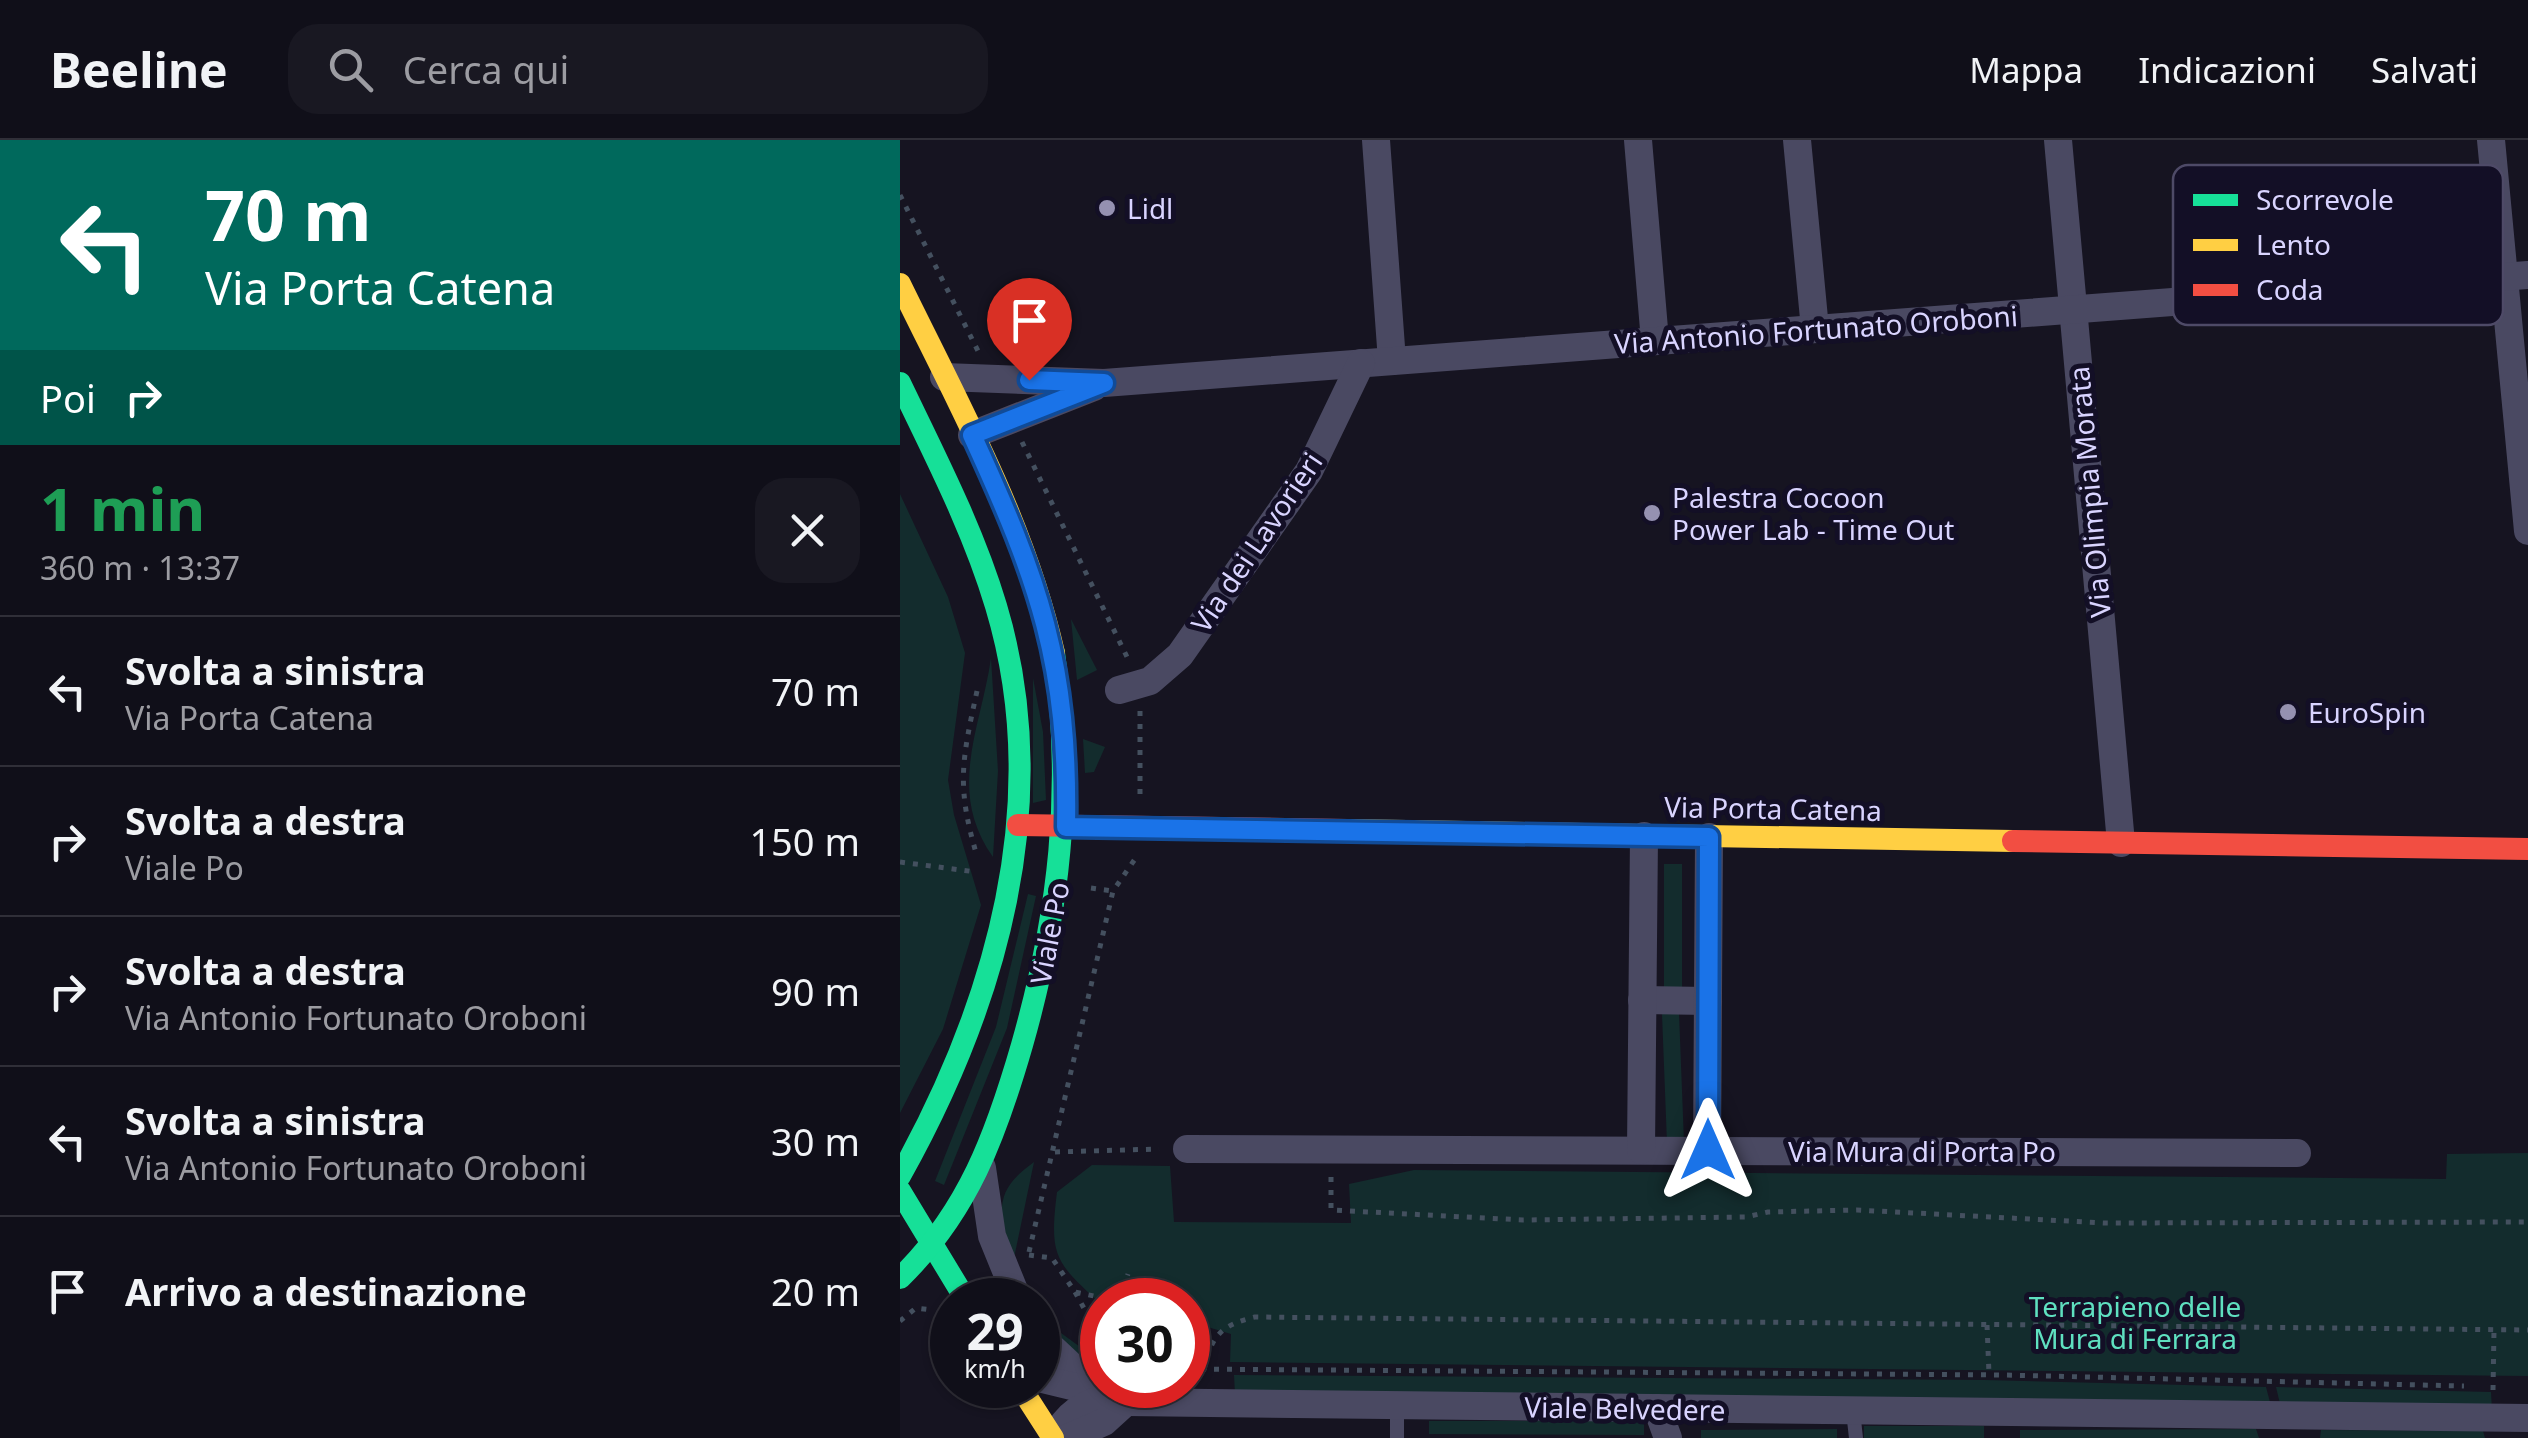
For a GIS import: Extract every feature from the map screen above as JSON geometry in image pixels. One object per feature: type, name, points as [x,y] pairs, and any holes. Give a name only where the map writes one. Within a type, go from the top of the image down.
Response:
[{"type":"main road","name":"Viale Po","points":[[900,284],[1024,551],[1047,620],[1064,716],[1066,827],[1055,916],[1034,1007],[982,1168],[961,1212],[934,1247],[900,1278]]},
{"type":"main road","name":"Viale Po","points":[[900,383],[919,444],[990,584],[1006,641],[1020,741],[1018,825],[994,952],[977,1012],[948,1084],[900,1176]]},
{"type":"main road","name":"Via Antonio Fortunato Oroboni","points":[[919,444],[972,435]]},
{"type":"main road","name":"Via Porta Catena","points":[[1018,825],[2528,849]]},
{"type":"main road","points":[[900,1190],[953,1278]]},
{"type":"main road","points":[[1034,1408],[1054,1438]]},
{"type":"street","points":[[1376,140],[1392,361]]},
{"type":"street","points":[[1638,140],[1655,341]]},
{"type":"street","points":[[1797,140],[1815,329]]},
{"type":"street","name":"Via Olimpia Morata","points":[[2058,140],[2120,843]]},
{"type":"street","points":[[2491,140],[2495,165]]},
{"type":"street","points":[[2503,208],[2515,276],[2528,531]]},
{"type":"street","name":"Via Antonio Fortunato Oroboni","points":[[944,377],[1104,383],[2173,302]]},
{"type":"street","name":"Via dei Lavorieri","points":[[1119,690],[1150,681],[1180,655],[1309,470],[1361,364]]},
{"type":"street","name":"Via Antonio Fortunato Oroboni","points":[[972,435],[1104,383]]},
{"type":"street","points":[[1641,1150],[1644,836]]},
{"type":"street","points":[[1708,1150],[1709,837]]},
{"type":"street","points":[[1642,1000],[1708,1002]]},
{"type":"street","name":"Via Mura di Porta Po","points":[[1187,1149],[2297,1153]]},
{"type":"street","points":[[982,1168],[992,1236],[1009,1278]]},
{"type":"street","name":"Viale Belvedere","points":[[1210,1400],[1657,1408],[1854,1424],[2500,1428],[2528,1418]]},
{"type":"street","name":"Viale Belvedere","points":[[1054,1438],[1066,1417],[1080,1408]]},
{"type":"street","points":[[1067,1438],[1104,1422],[1112,1408]]},
{"type":"street","points":[[1657,1408],[1668,1438]]},
{"type":"lane","points":[[1396,1405],[1397,1438]]},
{"type":"path","points":[[900,195],[992,379]]},
{"type":"path","points":[[900,862],[982,873],[965,812],[961,773],[978,682]]},
{"type":"path","points":[[1055,1152],[1187,1149]]},
{"type":"path","points":[[1331,1149],[1331,1210],[1523,1220],[1746,1218],[1768,1212],[1857,1210],[2104,1222],[2528,1222]]},
{"type":"path","points":[[1034,1273],[1028,1254],[1052,1258],[1080,1301]]},
{"type":"path","points":[[1126,1278],[1128,1274]]},
{"type":"path","points":[[1075,1292],[1080,1293]]},
{"type":"path","points":[[1210,1341],[1227,1324],[1255,1317],[2528,1330]]},
{"type":"path","points":[[1987,1326],[1990,1376]]},
{"type":"path","points":[[2493,1388],[2494,1330]]},
{"type":"path","points":[[1210,1370],[1990,1376],[2510,1388]]},
{"type":"green space","points":[[900,494],[948,597],[965,653],[948,780],[954,815],[981,905],[943,1029],[900,1113]]},
{"type":"green space","points":[[1071,619],[1097,670],[1077,680]]},
{"type":"green space","points":[[991,658],[998,771],[993,857],[971,808],[969,783]]},
{"type":"green space","points":[[1033,678],[1043,732],[1046,800],[1033,803]]},
{"type":"green space","points":[[1083,739],[1105,747],[1094,772],[1085,773]]},
{"type":"green space","points":[[1664,864],[1682,864],[1682,987],[1664,987]]},
{"type":"green space","points":[[1028,894],[1036,896],[1007,1028],[944,1185],[935,1181],[996,1027]]},
{"type":"green space","points":[[1679,1013],[1684,1142],[1667,1143],[1662,1014]]},
{"type":"green space","name":"Terrapieno delle Mura di Ferrara","points":[[2528,1153],[2528,1376],[1230,1362],[1231,1334],[1210,1328],[1210,1278],[1080,1278],[1080,1284],[1059,1257],[1054,1231],[1057,1192],[1092,1165],[1170,1166],[1174,1222],[1351,1223],[1349,1184],[1414,1170],[2446,1179],[2447,1154]]},
{"type":"green space","points":[[1034,1162],[1014,1258],[1004,1233],[1003,1198],[1017,1176]]},
{"type":"green space","points":[[1060,1332],[1080,1347],[1080,1355],[1060,1340]]},
{"type":"green space","points":[[1234,1375],[1985,1380],[2266,1387],[2271,1406],[1235,1394]]},
{"type":"green space","points":[[2276,1387],[2491,1392],[2492,1411],[2281,1408]]},
{"type":"green space","points":[[1429,1421],[1644,1421],[1644,1435],[1429,1434]]},
{"type":"green space","points":[[1864,1426],[1984,1426],[1984,1438],[1864,1438]]},
{"type":"green space","points":[[1837,1429],[1837,1438],[1701,1438],[1701,1430]]},
{"type":"green space","points":[[2256,1429],[2259,1438],[2020,1438],[2020,1430]]},
{"type":"green space","points":[[2321,1430],[2483,1431],[2485,1438],[2320,1438]]},
{"type":"traffic: fast","points":[[900,383],[987,577],[1013,680],[1019,754],[1017,827],[1006,900],[988,972],[964,1042],[900,1176]]},
{"type":"traffic: fast","points":[[900,1278],[944,1226],[977,1170],[1002,1110],[1035,996],[1054,899],[1062,802],[1063,753],[1054,653]]},
{"type":"traffic: fast","points":[[900,1191],[953,1278]]},
{"type":"traffic: slow","points":[[900,284],[1008,510],[1054,653]]},
{"type":"traffic: slow","points":[[1347,830],[2013,841]]},
{"type":"traffic: slow","points":[[1034,1408],[1053,1438]]},
{"type":"traffic: jam","points":[[1018,825],[1347,830]]},
{"type":"traffic: jam","points":[[2013,841],[2528,849]]},
{"type":"place","name":"Lidl","points":[[1107,208]]},
{"type":"place","name":"Palestra Cocoon Power Lab - Time Out","points":[[1652,513]]},
{"type":"place","name":"EuroSpin","points":[[2288,712]]},
{"type":"route","points":[[1029,380],[1104,383],[972,435],[1024,551],[1047,620],[1064,716],[1066,827],[1709,837],[1708,1150]]}]
